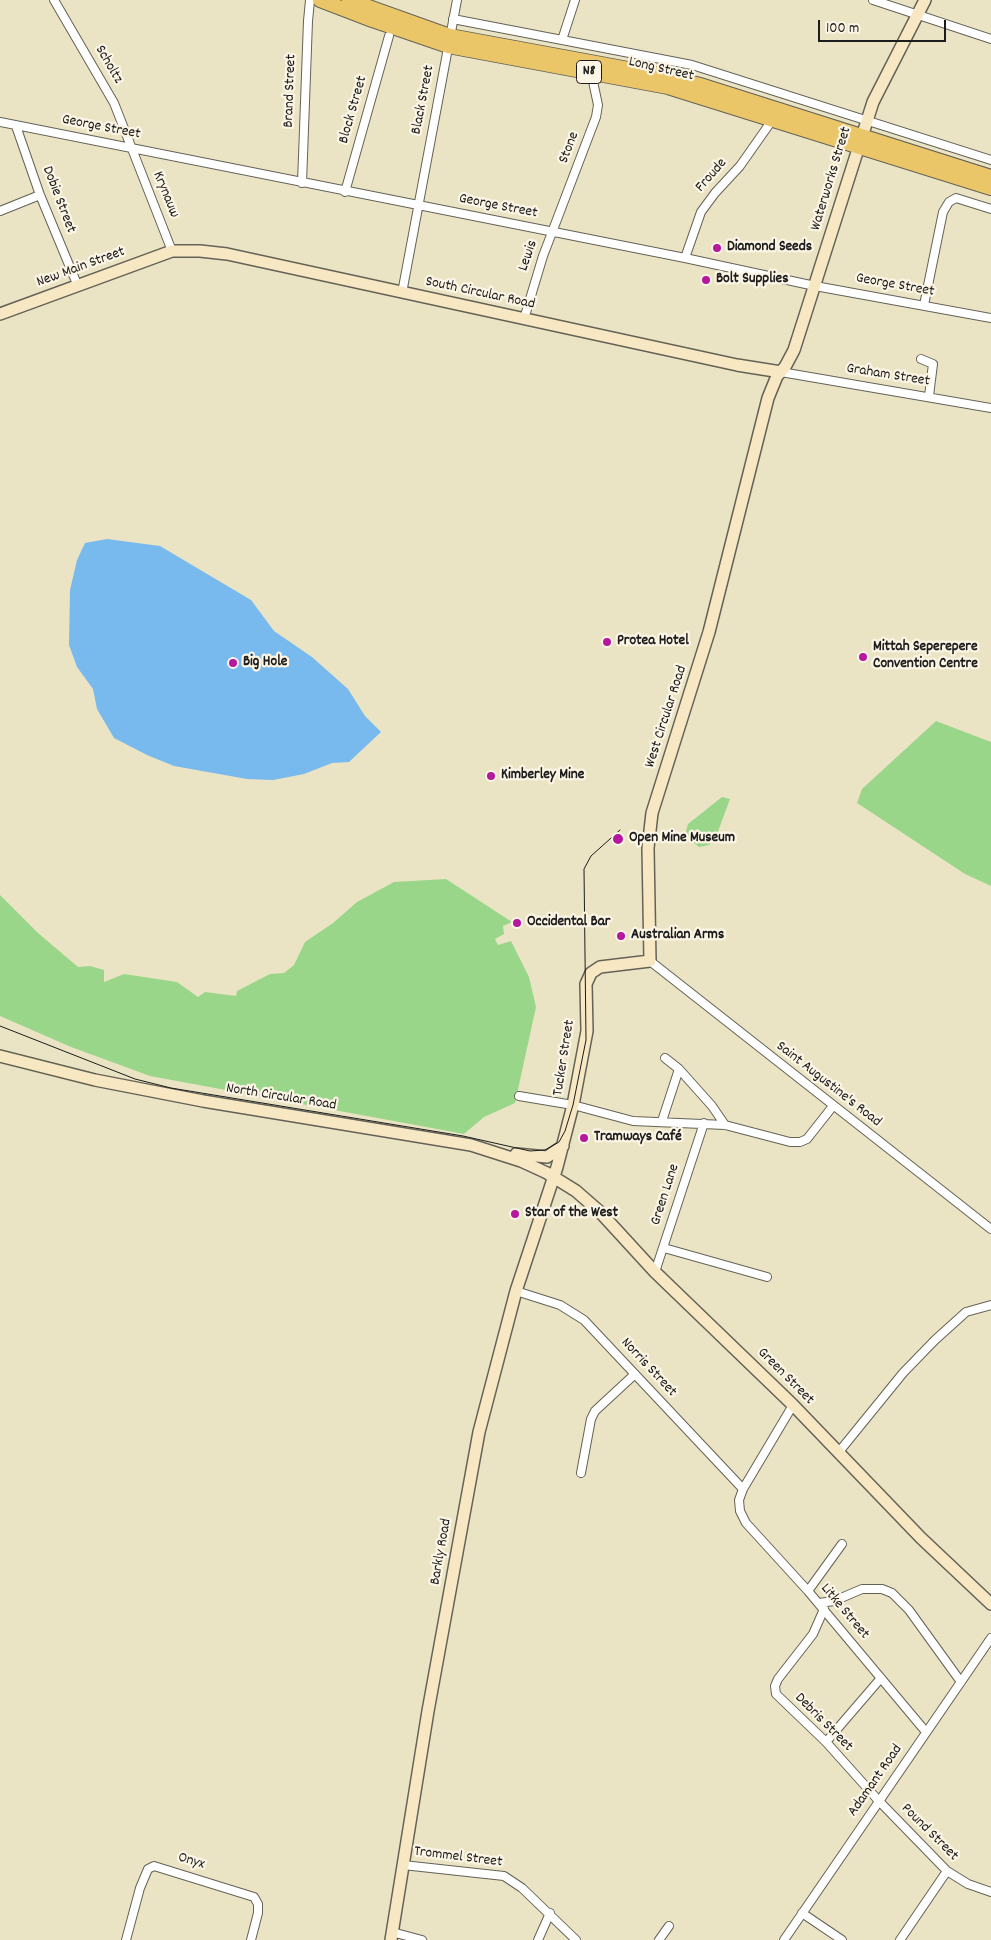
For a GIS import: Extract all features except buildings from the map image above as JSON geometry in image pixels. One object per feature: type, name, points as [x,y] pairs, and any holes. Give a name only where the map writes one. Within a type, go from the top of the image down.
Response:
[{"type":"highway","name":"Long Street","points":[[320,0],[372,20],[449,41],[668,87],[773,119],[859,140],[991,177]]},
{"type":"highway","name":"Long Street","points":[[350,0],[449,41],[666,76],[859,140],[991,188]]},
{"type":"street","name":"Scholtz","points":[[54,0],[114,103],[131,148]]},
{"type":"street","name":"Brand Street","points":[[302,183],[310,0]]},
{"type":"street","name":"Black Street","points":[[402,292],[457,0]]},
{"type":"street","points":[[562,40],[575,0]]},
{"type":"street","points":[[873,0],[991,39]]},
{"type":"street","name":"Waterworks Street","points":[[781,372],[791,357],[815,286],[866,119],[883,78],[925,0]]},
{"type":"street","name":"Long Street","points":[[453,19],[692,65],[991,160]]},
{"type":"street","name":"Block Street","points":[[345,192],[389,36]]},
{"type":"street","name":"Stone","points":[[552,231],[596,117],[598,105],[591,72]]},
{"type":"street","name":"Froude","points":[[685,258],[701,212],[714,193],[740,166],[773,119]]},
{"type":"street","name":"George Street","points":[[0,122],[345,192],[552,231],[815,286],[991,318]]},
{"type":"street","name":"Dobie Street","points":[[16,126],[40,195],[76,284]]},
{"type":"street","name":"Krynauw","points":[[131,148],[172,251]]},
{"type":"street","points":[[0,211],[40,195]]},
{"type":"street","points":[[924,305],[943,212],[949,202],[956,198],[991,209]]},
{"type":"street","name":"Lewis","points":[[524,318],[552,231]]},
{"type":"street","name":"New Main Street","points":[[0,314],[76,284],[172,251]]},
{"type":"street","name":"South Circular Road","points":[[172,251],[227,254],[737,365],[781,372]]},
{"type":"street","points":[[921,359],[933,364],[929,396]]},
{"type":"street","name":"Graham Street","points":[[781,372],[991,408]]},
{"type":"street","name":"West Circular Road","points":[[650,961],[648,848],[652,813],[709,632],[768,398],[775,380],[781,372]]},
{"type":"street","name":"Tucker Street","points":[[554,1177],[573,1105],[586,1040],[588,978],[593,971],[606,965],[650,961]]},
{"type":"street","name":"Saint Augustine's Road","points":[[650,961],[991,1230]]},
{"type":"street","name":"North Circular Road","points":[[0,1056],[59,1072],[145,1090],[480,1147],[521,1161],[554,1177]]},
{"type":"street","points":[[665,1058],[679,1069],[712,1106],[725,1125]]},
{"type":"street","points":[[662,1122],[679,1069]]},
{"type":"street","points":[[519,1096],[573,1105],[626,1119],[725,1125],[790,1142],[800,1142],[807,1139],[833,1106]]},
{"type":"street","name":"Green Lane","points":[[655,1272],[704,1123]]},
{"type":"street","points":[[480,1147],[537,1158],[547,1157],[563,1146]]},
{"type":"street","name":"Green Street","points":[[554,1177],[600,1212],[655,1272],[793,1406],[921,1538],[991,1604]]},
{"type":"street","name":"Barkly Road","points":[[392,1936],[428,1711],[479,1432],[516,1290],[554,1177]]},
{"type":"street","name":"Green Lane","points":[[664,1248],[767,1276]]},
{"type":"street","name":"Norris Street","points":[[516,1290],[571,1310],[584,1320],[742,1489]]},
{"type":"street","points":[[838,1453],[903,1373],[935,1340],[966,1312],[991,1305]]},
{"type":"street","points":[[581,1473],[591,1419],[595,1411],[635,1374]]},
{"type":"street","points":[[742,1489],[793,1406]]},
{"type":"street","name":"Litke Street","points":[[742,1489],[739,1500],[740,1512],[746,1523],[821,1606],[926,1732]]},
{"type":"street","points":[[808,1591],[842,1544]]},
{"type":"street","points":[[821,1606],[862,1589],[882,1589],[892,1594],[909,1610],[962,1682]]},
{"type":"street","name":"Debris Street","points":[[821,1606],[813,1634],[778,1679],[775,1691],[783,1703],[826,1742],[878,1800]]},
{"type":"street","name":"Adamant Road","points":[[784,1940],[878,1800],[991,1638]]},
{"type":"street","points":[[826,1742],[881,1678]]},
{"type":"street","name":"Pound Street","points":[[878,1800],[947,1871],[968,1884],[991,1892]]},
{"type":"street","name":"Trommel Street","points":[[403,1865],[504,1876],[512,1880],[550,1913],[576,1940]]},
{"type":"street","name":"Onyx","points":[[126,1940],[142,1882],[148,1869],[154,1866],[254,1897],[258,1904],[258,1913],[251,1940]]},
{"type":"street","points":[[900,1940],[947,1871]]},
{"type":"street","points":[[538,1940],[550,1913]]},
{"type":"street","points":[[802,1913],[842,1940]]},
{"type":"street","points":[[659,1940],[669,1926]]},
{"type":"street","points":[[392,1936],[422,1940]]},
{"type":"green space","points":[[936,721],[991,742],[991,886],[965,874],[857,803],[862,789]]},
{"type":"green space","points":[[722,797],[730,799],[716,837],[709,845],[699,847],[689,839],[686,831],[688,824]]},
{"type":"green space","points":[[446,879],[512,922],[503,926],[504,934],[495,939],[498,945],[511,941],[529,977],[536,1007],[515,1103],[484,1117],[464,1134],[150,1076],[71,1047],[0,1016],[0,895],[38,933],[78,967],[90,966],[104,970],[104,982],[124,974],[177,982],[198,997],[205,992],[236,996],[237,991],[270,974],[284,973],[294,965],[305,942],[333,923],[357,902],[394,882]]},
{"type":"water","points":[[107,539],[160,546],[251,600],[274,631],[312,657],[348,689],[365,716],[381,732],[349,762],[332,763],[304,774],[273,780],[247,779],[174,766],[114,738],[97,709],[93,689],[77,667],[69,645],[70,590],[77,560],[85,543]]},
{"type":"tram line","points":[[0,1026],[135,1079],[171,1088],[463,1136],[530,1151],[545,1150],[559,1142],[565,1131],[573,1105],[586,1040],[584,869],[591,856],[620,830]]},
{"type":"place","name":"Diamond Seeds","points":[[717,248]]},
{"type":"place","name":"Bolt Supplies","points":[[706,280]]},
{"type":"place","name":"Protea Hotel","points":[[607,642]]},
{"type":"place","name":"Mittah Seperepere Convention Centre","points":[[863,657]]},
{"type":"place","name":"Big Hole","points":[[233,663]]},
{"type":"place","name":"Kimberley Mine","points":[[491,776]]},
{"type":"place","name":"Open Mine Museum","points":[[618,839]]},
{"type":"place","name":"Occidental Bar","points":[[517,923]]},
{"type":"place","name":"Australian Arms","points":[[621,936]]},
{"type":"place","name":"Tramways Café","points":[[584,1138]]},
{"type":"place","name":"Star of the West","points":[[515,1214]]}]
